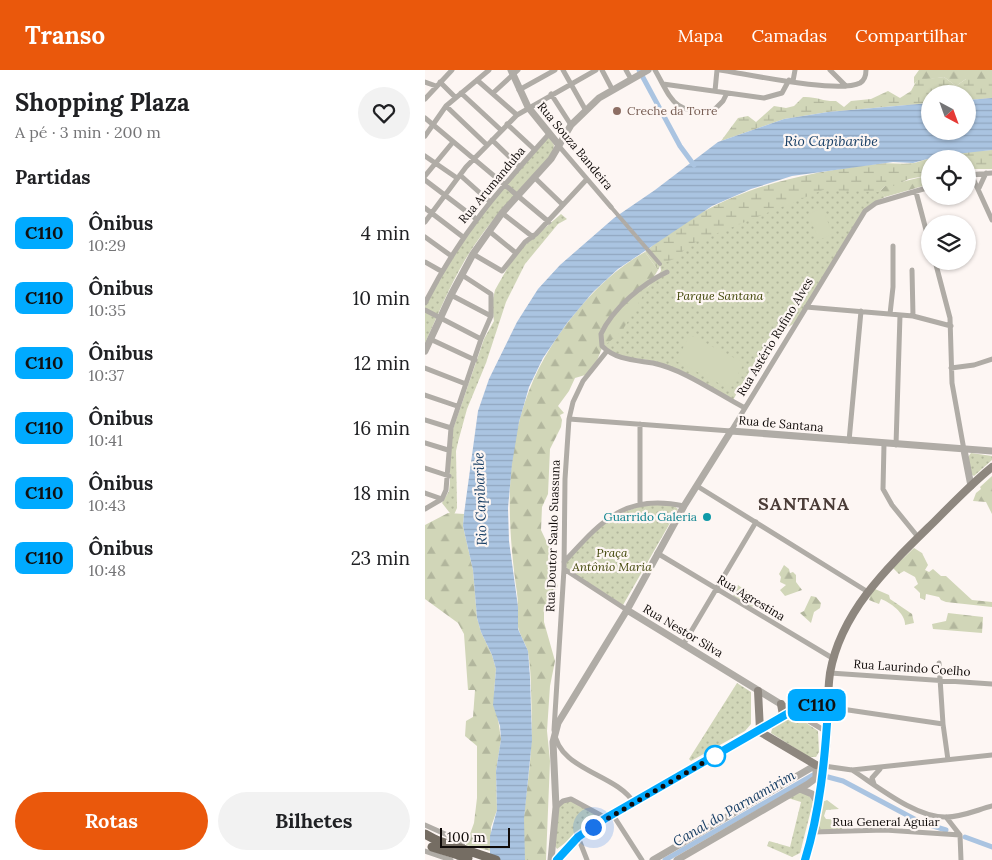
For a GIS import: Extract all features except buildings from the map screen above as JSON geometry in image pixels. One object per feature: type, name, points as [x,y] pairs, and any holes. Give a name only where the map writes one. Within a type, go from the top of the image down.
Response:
[{"type":"main road","points":[[805,860],[813,832],[818,803],[817,766],[827,732],[830,673],[843,635],[868,592],[918,537],[992,467]]},
{"type":"main road","points":[[758,691],[760,730],[769,738],[817,766]]},
{"type":"main road","points":[[557,860],[578,837],[609,816],[783,715],[829,692]]},
{"type":"main road","points":[[806,703],[828,708]]},
{"type":"main road","points":[[781,704],[783,715]]},
{"type":"main road","points":[[769,724],[769,738]]},
{"type":"main road","points":[[425,834],[430,846]]},
{"type":"main road","points":[[430,846],[476,860]]},
{"type":"main road","points":[[430,846],[496,860]]},
{"type":"street","points":[[425,99],[452,70]]},
{"type":"street","points":[[425,136],[446,106],[489,70]]},
{"type":"street","points":[[519,90],[555,70]]},
{"type":"street","points":[[563,70],[585,109]]},
{"type":"street","points":[[425,222],[473,159],[517,115],[528,107],[596,70]]},
{"type":"street","points":[[602,70],[612,89]]},
{"type":"street","points":[[626,70],[634,78]]},
{"type":"street","points":[[655,70],[677,106],[693,110],[713,111],[723,101],[727,93]]},
{"type":"street","points":[[715,91],[718,70],[791,81],[846,86],[861,82],[865,78],[866,70]]},
{"type":"street","points":[[663,84],[764,98],[777,96],[785,90],[795,70]]},
{"type":"street","points":[[830,70],[846,86]]},
{"type":"street","points":[[425,351],[439,317],[473,254],[502,213],[553,156],[558,144],[585,109],[612,89],[647,71]]},
{"type":"street","points":[[493,93],[514,72]]},
{"type":"street","name":"Rua Souza Bandeira","points":[[514,72],[519,90],[528,107],[611,207]]},
{"type":"street","points":[[477,80],[517,115]]},
{"type":"street","points":[[425,82],[438,84],[455,97]]},
{"type":"street","points":[[461,93],[501,130]]},
{"type":"street","points":[[551,94],[571,126]]},
{"type":"street","points":[[446,106],[487,145]]},
{"type":"street","points":[[425,118],[549,222]]},
{"type":"street","points":[[507,124],[535,150]]},
{"type":"street","name":"Rua Arumanduba","points":[[425,303],[441,271],[475,218],[549,134]]},
{"type":"street","points":[[492,140],[520,167]]},
{"type":"street","points":[[453,142],[435,162],[425,178],[475,218]]},
{"type":"street","points":[[425,156],[458,177],[489,201]]},
{"type":"street","points":[[976,174],[989,173]]},
{"type":"street","points":[[979,188],[989,173]]},
{"type":"street","points":[[534,177],[563,206]]},
{"type":"street","points":[[473,254],[502,271],[515,252],[549,222],[587,179]]},
{"type":"street","points":[[976,184],[992,220]]},
{"type":"street","points":[[921,190],[915,192],[922,215]]},
{"type":"street","name":"Rua Astério Rufino Alves","points":[[554,734],[569,702],[627,610],[684,506],[861,216],[876,203],[915,192]]},
{"type":"street","points":[[611,207],[660,264]]},
{"type":"street","points":[[425,208],[463,237]]},
{"type":"street","points":[[502,213],[533,237]]},
{"type":"street","points":[[489,231],[515,252]]},
{"type":"street","points":[[425,237],[451,255]]},
{"type":"street","points":[[890,314],[893,287],[893,246]]},
{"type":"street","points":[[425,262],[441,271]]},
{"type":"street","points":[[912,270],[913,316]]},
{"type":"street","points":[[938,270],[948,306],[951,326],[951,368],[971,486]]},
{"type":"street","points":[[667,272],[633,294],[603,330],[601,343],[607,350],[625,359],[667,368],[745,408]]},
{"type":"street","points":[[425,509],[442,499],[449,476],[447,450],[451,428],[457,406],[491,316],[491,294],[462,275]]},
{"type":"street","points":[[425,288],[431,291]]},
{"type":"street","points":[[451,294],[491,316]]},
{"type":"street","points":[[806,307],[913,316],[951,326]]},
{"type":"street","points":[[425,310],[481,339]]},
{"type":"street","points":[[849,441],[861,311]]},
{"type":"street","points":[[896,445],[900,315]]},
{"type":"street","points":[[430,338],[475,360]]},
{"type":"street","name":"Rua Doutor Saulo Suassuna","points":[[554,734],[564,569],[565,479],[569,419],[573,402],[583,381],[607,350]]},
{"type":"street","points":[[951,368],[974,364],[992,358]]},
{"type":"street","points":[[425,368],[466,384]]},
{"type":"street","points":[[425,396],[457,406]]},
{"type":"street","name":"Rua de Santana","points":[[569,419],[992,451]]},
{"type":"street","points":[[425,420],[451,428]]},
{"type":"street","points":[[640,505],[641,424]]},
{"type":"street","points":[[425,443],[447,450]]},
{"type":"street","points":[[884,444],[883,489],[892,505],[918,537]]},
{"type":"street","points":[[425,468],[449,476]]},
{"type":"street","points":[[697,486],[868,592]]},
{"type":"street","points":[[425,493],[442,499]]},
{"type":"street","points":[[564,562],[601,523],[620,512],[640,505],[666,504],[684,506]]},
{"type":"street","points":[[683,644],[756,522]]},
{"type":"street","name":"Rua Agrestina","points":[[657,553],[834,660]]},
{"type":"street","name":"Rua Nestor Silva","points":[[564,569],[627,610],[792,710]]},
{"type":"street","points":[[939,663],[943,724],[948,760]]},
{"type":"street","name":"Rua Laurindo Coelho","points":[[830,673],[992,684]]},
{"type":"street","points":[[828,708],[943,724]]},
{"type":"street","points":[[792,710],[827,732]]},
{"type":"street","points":[[554,734],[569,756],[624,792],[634,803]]},
{"type":"street","points":[[551,860],[556,807],[554,734]]},
{"type":"street","points":[[653,860],[817,766],[852,770],[992,755]]},
{"type":"street","points":[[677,860],[800,789],[813,780],[817,774],[817,766]]},
{"type":"street","points":[[876,786],[872,778],[880,768]]},
{"type":"street","points":[[852,770],[925,814],[946,817],[965,814],[992,806]]},
{"type":"street","points":[[800,789],[812,794],[818,803]]},
{"type":"street","points":[[556,807],[563,801],[571,799],[609,816],[642,860]]},
{"type":"street","points":[[965,814],[967,821]]},
{"type":"street","points":[[946,817],[960,835],[961,860]]},
{"type":"street","points":[[425,825],[463,842],[459,860]]},
{"type":"street","name":"Rua General Aguiar","points":[[813,832],[885,830],[960,835]]},
{"type":"street","points":[[578,837],[587,860]]},
{"type":"street","points":[[430,846],[451,860]]},
{"type":"green space","points":[[919,70],[992,70],[992,79],[966,79],[957,85],[944,77],[917,81],[914,84],[914,77]]},
{"type":"green space","points":[[944,77],[955,85],[921,85],[921,104],[828,112],[784,119],[721,141],[738,118],[748,116],[756,122],[774,106],[786,108],[794,106],[803,97],[812,97],[836,101],[844,107],[851,101],[871,99],[888,91],[900,98],[911,91],[917,80]]},
{"type":"green space","points":[[966,79],[992,79],[992,98],[976,99],[976,85],[957,85]]},
{"type":"green space","points":[[549,137],[554,145],[553,153],[506,204],[474,245],[454,280],[425,343],[425,306],[432,290],[480,214]]},
{"type":"green space","points":[[992,150],[992,169],[976,169],[976,151]]},
{"type":"green space","points":[[921,161],[921,177],[909,179],[891,187],[885,186],[879,192],[823,190],[691,244],[674,259],[661,264],[658,270],[645,252],[698,214],[753,190],[782,181],[843,168],[881,163],[914,163]]},
{"type":"green space","points":[[921,177],[921,187],[885,197],[880,191],[885,186]]},
{"type":"green space","name":"Parque Santana","points":[[846,180],[880,190],[885,197],[868,209],[795,323],[768,339],[733,400],[676,369],[649,360],[620,356],[607,349],[602,343],[661,271],[660,264],[652,253]]},
{"type":"green space","points":[[822,208],[833,234],[819,240],[808,214]]},
{"type":"green space","points":[[561,214],[567,219],[558,224],[525,264],[506,302],[486,363],[467,409],[456,451],[457,508],[453,517],[442,503],[449,491],[450,438],[484,339],[494,321],[492,304],[495,290],[516,253]]},
{"type":"green space","points":[[645,252],[658,270],[622,331],[602,348],[592,373],[575,378],[569,391],[558,406],[564,413],[560,415],[562,420],[561,427],[550,449],[548,494],[542,507],[541,530],[556,562],[553,573],[558,586],[544,613],[544,622],[555,661],[550,686],[547,731],[550,761],[546,860],[525,860],[524,823],[532,726],[528,652],[518,627],[518,597],[512,554],[510,480],[514,444],[522,410],[535,376],[553,343],[577,311],[600,286],[626,264]]},
{"type":"green space","points":[[690,335],[744,363],[730,389],[676,361]]},
{"type":"green space","points":[[971,453],[992,456],[992,460],[974,476],[971,474],[968,457]]},
{"type":"green space","points":[[992,476],[992,514],[986,502],[973,501],[976,493],[981,489],[980,487]]},
{"type":"green space","name":"Praça Antônio Maria","points":[[643,505],[673,505],[678,509],[623,605],[567,569],[565,564],[584,541],[614,516]]},
{"type":"green space","points":[[448,513],[464,514],[463,526],[473,570],[477,618],[496,669],[494,693],[501,739],[496,771],[497,810],[491,827],[491,851],[466,845],[474,823],[477,798],[477,746],[465,736],[466,721],[473,717],[475,690],[468,690],[464,634],[458,623],[425,599],[425,525]]},
{"type":"green space","points":[[914,548],[922,553],[928,565],[925,570],[929,572],[933,569],[941,576],[946,576],[972,600],[992,602],[992,607],[946,602],[939,597],[926,594],[925,600],[920,598],[920,593],[914,587],[918,584],[915,577],[904,571],[899,574],[893,568]]},
{"type":"green space","points":[[784,565],[789,569],[790,573],[793,572],[796,575],[796,582],[802,590],[785,596],[780,590],[786,585],[780,582],[781,577],[779,574]]},
{"type":"green space","points":[[738,585],[758,600],[752,607],[733,596]]},
{"type":"green space","points":[[875,589],[889,595],[890,599],[912,614],[914,623],[905,625],[905,621],[900,613],[885,601],[881,599],[879,604],[869,600],[871,593]]},
{"type":"green space","points":[[811,596],[816,597],[821,603],[820,608],[814,612],[811,623],[800,613],[804,611]]},
{"type":"green space","points":[[948,613],[983,617],[982,633],[933,629],[932,624],[946,621]]},
{"type":"green space","points":[[737,683],[751,692],[751,724],[745,731],[691,761],[689,759]]},
{"type":"green space","points":[[788,716],[796,716],[818,731],[819,752],[816,757],[809,757],[771,733],[773,725]]},
{"type":"green space","points":[[801,792],[808,794],[813,802],[800,853],[792,857],[767,846],[769,841],[790,847],[801,802],[788,798]]},
{"type":"green space","points":[[567,799],[598,815],[599,818],[557,849],[555,846],[559,805]]},
{"type":"green space","points":[[827,800],[839,809],[826,810],[824,816],[826,819],[843,820],[842,830],[818,830],[820,803]]},
{"type":"water","name":"Rio Capibaribe","points":[[992,98],[992,150],[976,152],[976,150],[921,150],[921,161],[913,163],[893,162],[792,176],[751,189],[712,206],[618,269],[593,292],[567,323],[543,358],[529,387],[519,422],[512,464],[508,508],[509,541],[518,607],[518,629],[528,651],[530,677],[532,740],[524,819],[525,860],[490,860],[490,836],[497,810],[496,771],[501,739],[500,726],[493,705],[496,669],[477,618],[473,570],[463,526],[464,514],[478,411],[489,379],[517,322],[538,289],[560,265],[614,218],[655,190],[718,142],[784,119],[828,112],[921,104],[921,140],[976,140],[976,99]]},
{"type":"waterway","points":[[639,70],[680,146],[694,165]]},
{"type":"waterway","name":"Canal do Parnamirim","points":[[665,860],[813,775]]},
{"type":"waterway","name":"Canal do Parnamirim","points":[[828,777],[843,781],[920,822],[946,830]]},
{"type":"waterway","name":"Canal do Parnamirim","points":[[965,837],[992,847]]},
{"type":"bus line","name":"C110","points":[[557,860],[578,837],[606,818],[806,703],[828,708],[824,766],[813,832],[805,860]]},
{"type":"place","name":"Creche da Torre","points":[[617,111]]},
{"type":"place","name":"Guarrido Galeria","points":[[707,517]]},
{"type":"district","name":"SANTANA","points":[[804,504]]},
{"type":"route","points":[[593,827],[715,756]]}]
